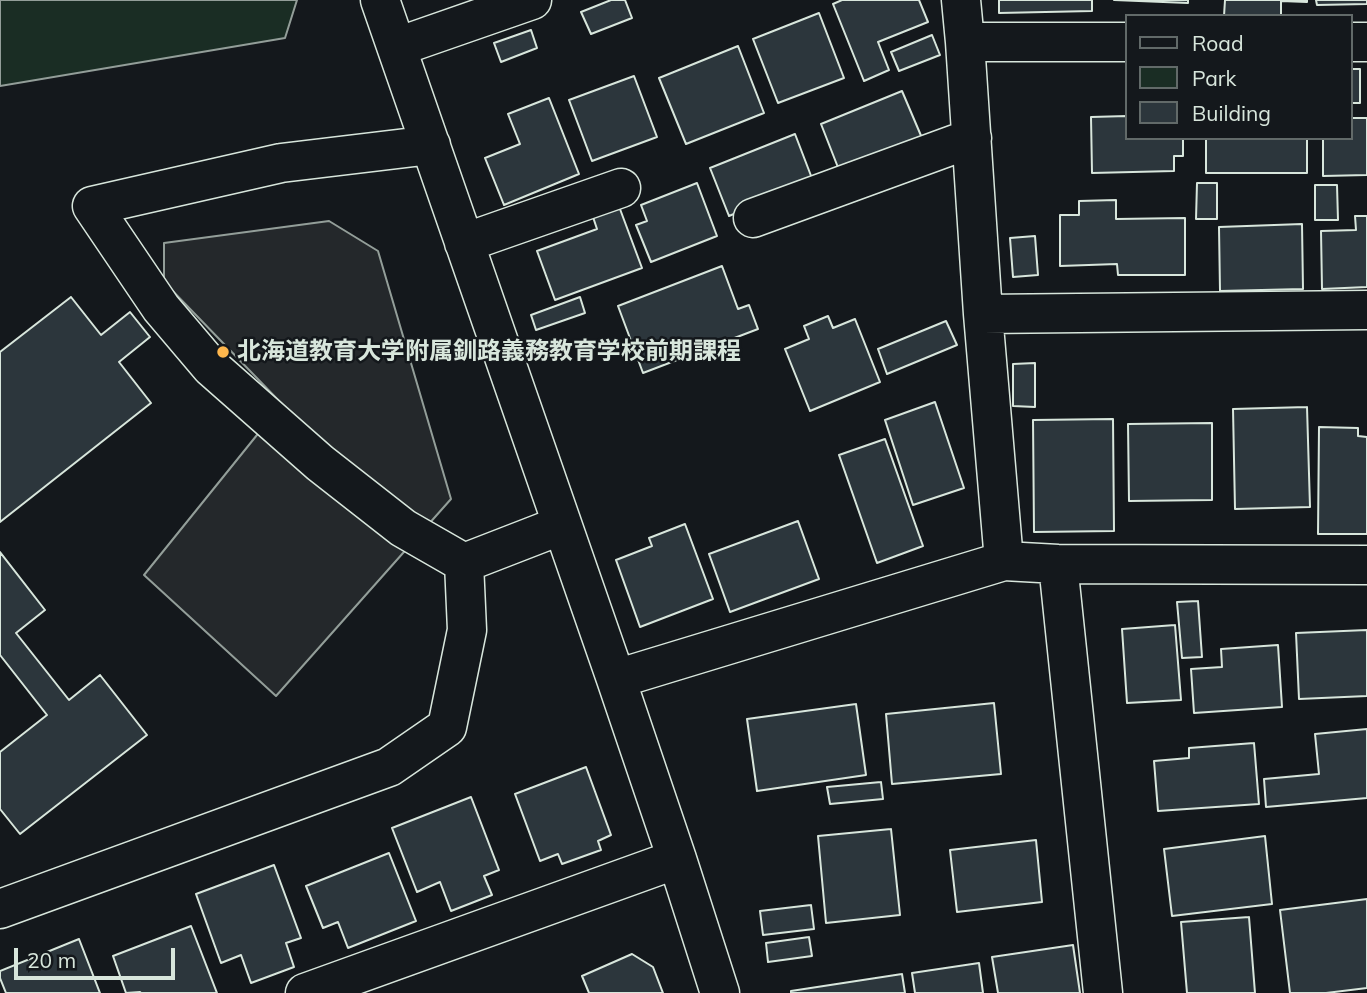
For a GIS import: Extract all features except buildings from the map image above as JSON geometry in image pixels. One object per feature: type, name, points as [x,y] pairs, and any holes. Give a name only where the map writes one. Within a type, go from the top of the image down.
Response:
[{"type":"street","points":[[380,0],[616,679],[720,993]]},
{"type":"street","points":[[397,47],[532,0]]},
{"type":"street","points":[[961,0],[1004,561]]},
{"type":"street","points":[[965,42],[1126,42]]},
{"type":"street","points":[[753,218],[972,138]]},
{"type":"street","points":[[430,145],[282,163],[92,206],[161,308],[211,367],[320,463],[404,528],[464,563]]},
{"type":"street","points":[[464,243],[621,188]]},
{"type":"street","points":[[983,314],[1367,310]]},
{"type":"street","points":[[464,563],[562,525]]},
{"type":"street","points":[[616,679],[1004,561],[1058,564],[1367,565]]},
{"type":"street","points":[[0,909],[389,766],[447,727],[467,630],[464,563]]},
{"type":"street","points":[[1058,564],[1103,993]]},
{"type":"street","points":[[305,993],[677,859]]},
{"type":"green space","points":[[0,0],[297,0],[285,38],[0,86]]},
{"type":"shaded area","points":[[329,221],[378,251],[451,499],[276,696],[144,575],[282,404],[164,282],[164,243]]},
{"type":"place","name":"北海道教育大学附属釧路義務教育学校前期課程","points":[[223,352]]}]
